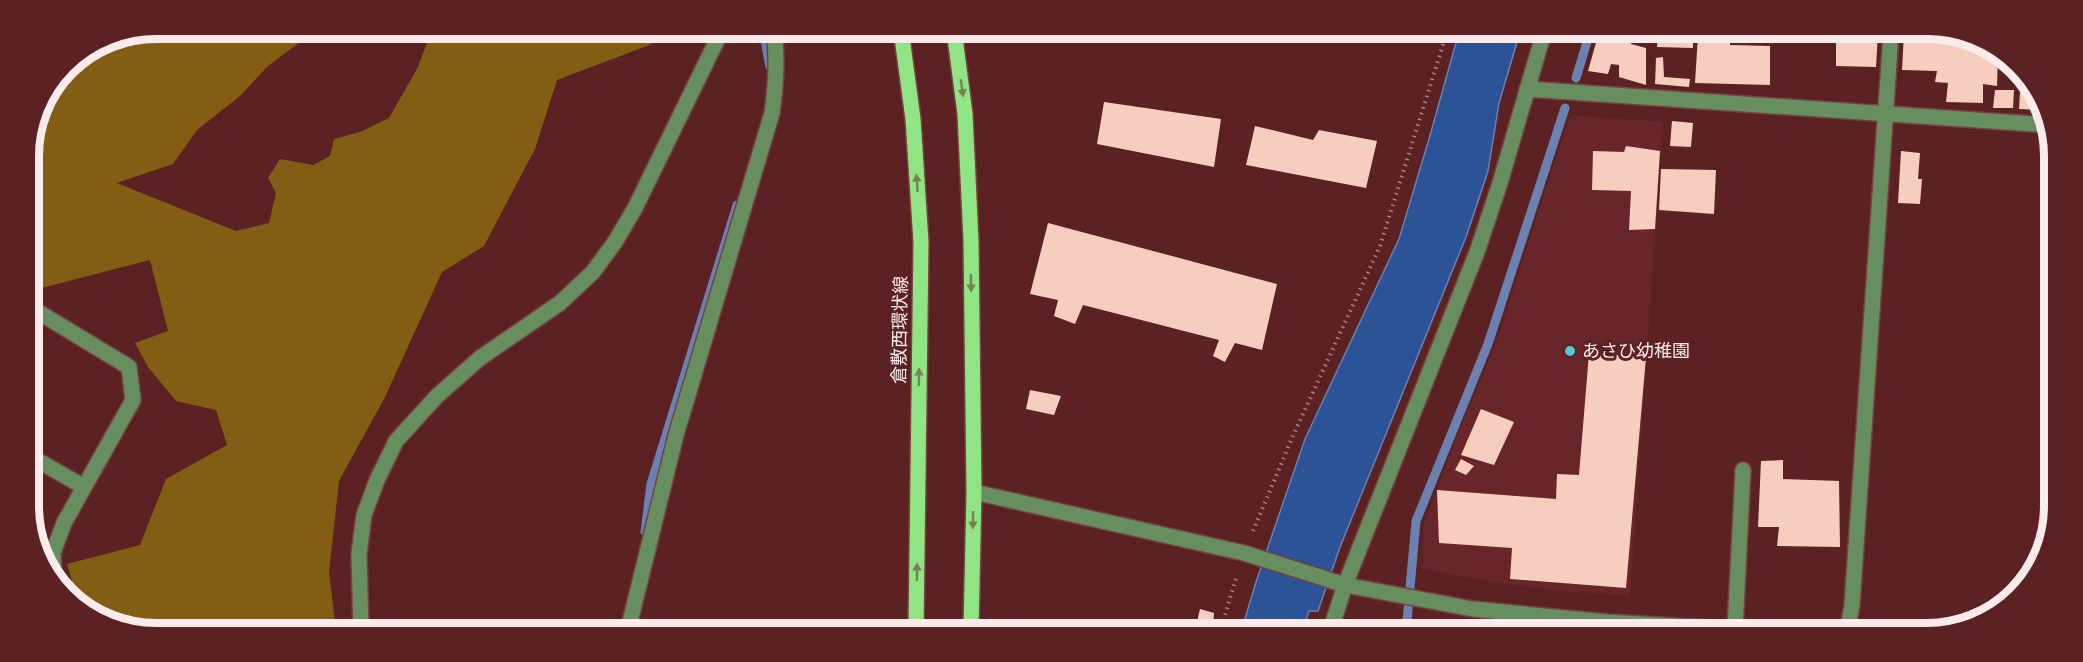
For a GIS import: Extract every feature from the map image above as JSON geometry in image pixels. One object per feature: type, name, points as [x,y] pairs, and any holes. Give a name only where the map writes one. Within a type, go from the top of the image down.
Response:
[{"type":"main road","name":"倉敷西環状線","points":[[902,39],[913,119],[921,242],[916,623]]},
{"type":"main road","points":[[955,39],[966,125],[971,240],[974,492],[971,623]]},
{"type":"street","points":[[361,623],[359,554],[364,514],[376,480],[396,441],[437,396],[480,358],[561,303],[593,272],[615,242],[635,208],[718,39]]},
{"type":"street","points":[[630,623],[676,435],[772,113],[778,57],[775,39]]},
{"type":"street","points":[[1332,623],[1339,583],[1477,252],[1500,183],[1542,39]]},
{"type":"street","points":[[1849,623],[1852,605],[1891,39]]},
{"type":"street","points":[[1527,89],[2040,124]]},
{"type":"street","points":[[39,312],[129,367],[133,400],[64,523],[53,553],[53,562]]},
{"type":"street","points":[[39,461],[84,487]]},
{"type":"street","points":[[1734,623],[1743,470]]},
{"type":"street","points":[[974,492],[1251,555],[1339,583],[1473,609],[1625,623]]},
{"type":"path","points":[[1224,623],[1251,555],[1292,438],[1380,246],[1445,39]]},
{"type":"shaded area","points":[[148,39],[304,39],[268,66],[240,96],[197,130],[173,164],[117,183],[236,231],[269,223],[276,193],[268,178],[280,159],[313,165],[330,156],[334,139],[360,132],[389,118],[418,67],[428,39],[651,39],[652,44],[557,80],[535,149],[484,246],[442,272],[385,397],[339,481],[329,572],[335,623],[141,622],[111,614],[75,590],[67,564],[140,545],[166,479],[227,445],[216,410],[176,401],[148,367],[135,343],[168,331],[150,260],[39,289],[39,148],[45,118],[59,91],[73,73],[97,55],[111,48]]},
{"type":"shaded area","name":"あさひ幼稚園","points":[[1570,115],[1663,122],[1630,596],[1498,583],[1423,569],[1423,527],[1462,424],[1496,344]]},
{"type":"water","points":[[1457,39],[1518,39],[1499,103],[1488,171],[1466,237],[1340,547],[1318,611],[1309,611],[1305,623],[1244,623],[1305,439],[1399,239]]},
{"type":"building","points":[[1597,39],[1632,39],[1631,44],[1646,48],[1646,85],[1619,77],[1619,65],[1611,64],[1608,74],[1588,71]]},
{"type":"building","points":[[1658,39],[1693,39],[1693,48],[1657,47]]},
{"type":"building","points":[[1698,39],[1730,39],[1730,45],[1770,46],[1770,85],[1695,83]]},
{"type":"building","points":[[1836,39],[1878,39],[1876,67],[1836,66]]},
{"type":"building","points":[[1904,39],[1950,42],[1972,48],[1998,63],[1997,86],[1983,84],[1983,103],[1946,102],[1948,83],[1935,82],[1937,71],[1902,70]]},
{"type":"building","points":[[1663,57],[1664,77],[1690,79],[1689,87],[1655,84],[1656,58]]},
{"type":"building","points":[[2020,86],[2034,110],[2019,109]]},
{"type":"building","points":[[1995,90],[2014,90],[2013,108],[1993,108]]},
{"type":"building","points":[[1104,102],[1221,119],[1214,167],[1097,144]]},
{"type":"building","points":[[1672,121],[1693,123],[1691,147],[1670,146]]},
{"type":"building","points":[[1255,126],[1313,140],[1319,130],[1377,141],[1366,188],[1246,165]]},
{"type":"building","points":[[1626,146],[1660,151],[1655,229],[1629,230],[1631,191],[1592,190],[1593,151],[1624,152]]},
{"type":"building","points":[[1901,151],[1920,153],[1918,179],[1922,179],[1920,204],[1898,203]]},
{"type":"building","points":[[1661,169],[1716,170],[1714,214],[1659,210]]},
{"type":"building","points":[[1048,223],[1277,284],[1262,350],[1235,343],[1225,362],[1213,356],[1219,340],[1083,305],[1075,324],[1054,316],[1058,300],[1030,294]]},
{"type":"building","points":[[1589,353],[1646,357],[1626,588],[1510,579],[1512,548],[1439,543],[1437,490],[1556,499],[1557,474],[1579,475]]},
{"type":"building","points":[[1030,390],[1061,396],[1054,415],[1026,409]]},
{"type":"building","points":[[1481,409],[1514,422],[1494,465],[1461,455]]},
{"type":"building","points":[[1461,459],[1474,466],[1466,475],[1455,470]]},
{"type":"building","points":[[1783,460],[1783,479],[1839,481],[1840,547],[1777,546],[1779,527],[1758,527],[1761,461]]},
{"type":"building","points":[[1200,609],[1214,613],[1213,623],[1197,623]]},
{"type":"waterway","points":[[765,39],[770,67]]},
{"type":"waterway","points":[[1576,78],[1588,39]]},
{"type":"waterway","points":[[1407,623],[1416,521],[1488,344],[1565,108]]},
{"type":"waterway","points":[[645,532],[651,484],[737,205]]},
{"type":"place","name":"あさひ幼稚園","points":[[1570,351]]}]
